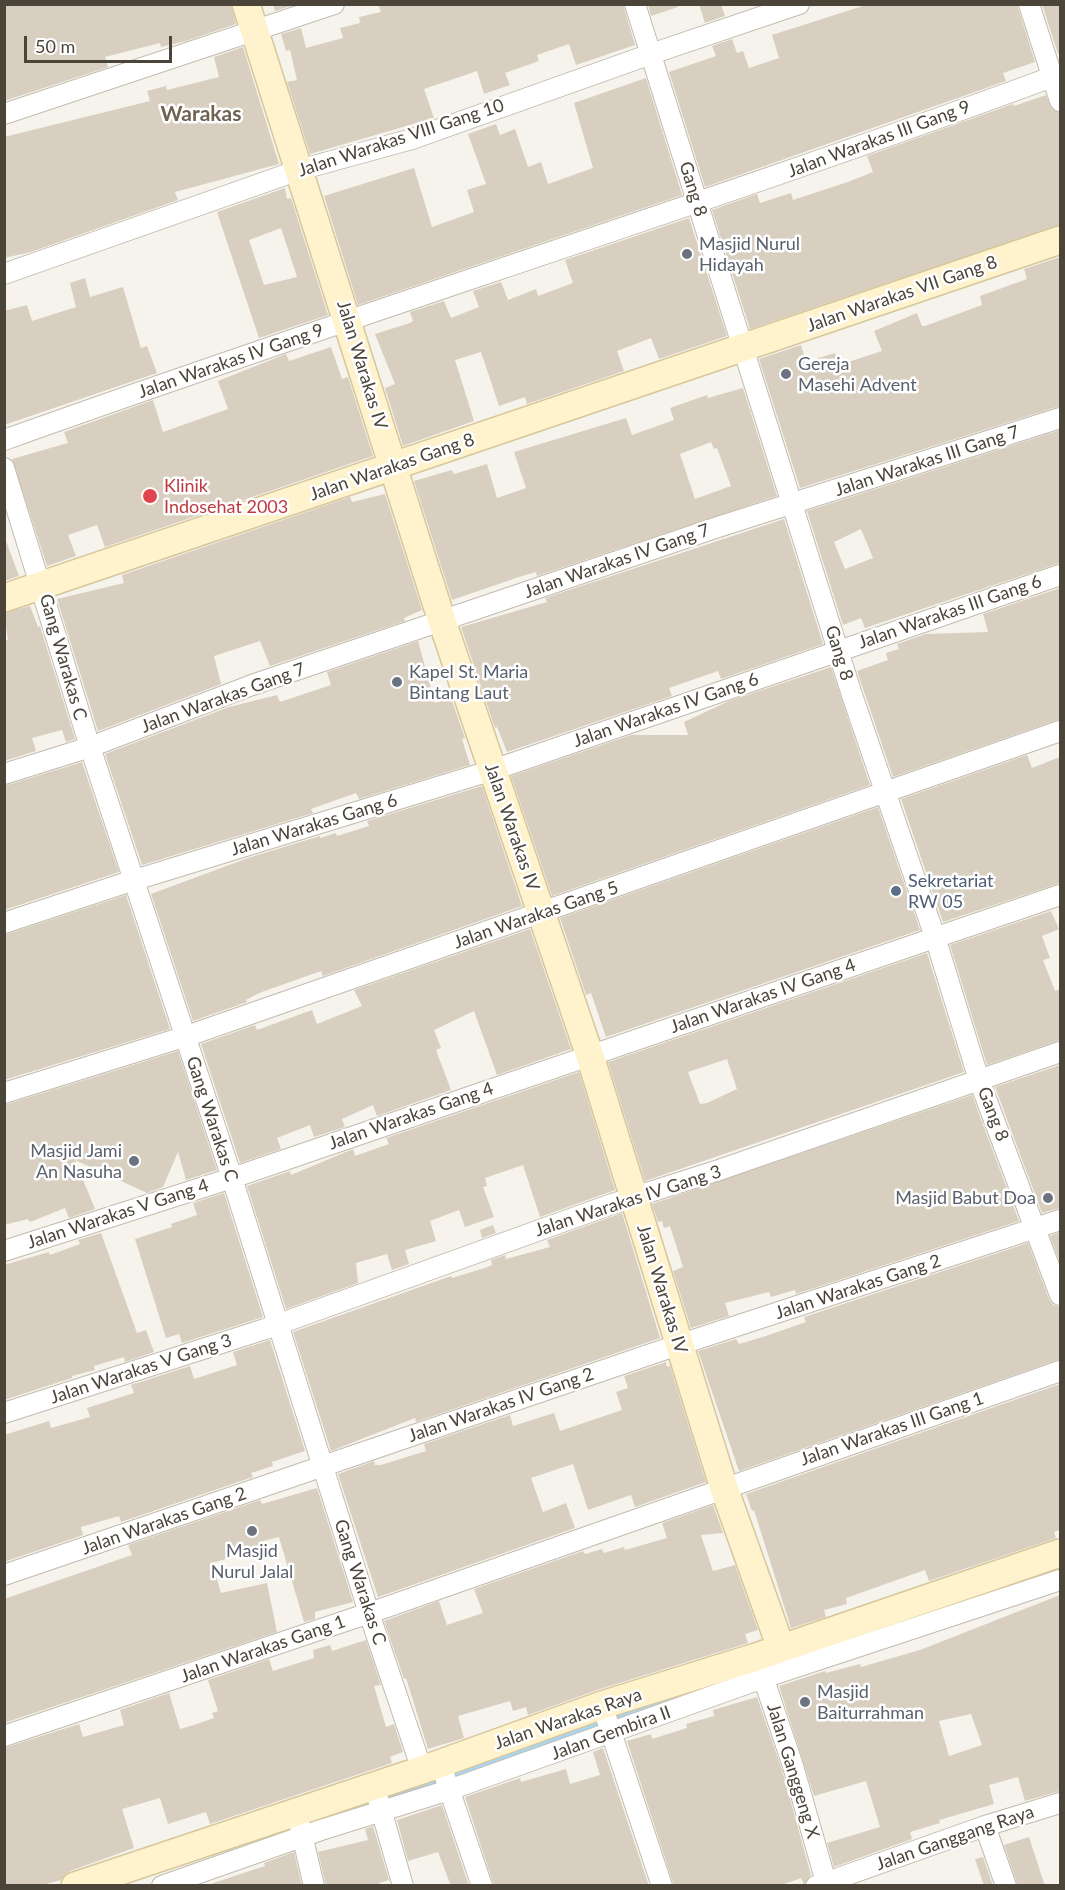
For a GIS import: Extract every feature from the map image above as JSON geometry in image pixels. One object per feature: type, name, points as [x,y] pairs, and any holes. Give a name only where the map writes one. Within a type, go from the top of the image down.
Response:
[{"type":"street","name":"Jalan Warakas IV","points":[[246,4],[442,621],[590,1056],[634,1197],[724,1488],[764,1664]]},
{"type":"street","points":[[4,114],[334,4]]},
{"type":"street","name":"Gang 8","points":[[635,4],[839,650],[980,1080],[1037,1228],[1060,1295]]},
{"type":"street","name":"Jalan Warakas VIII Gang 10","points":[[4,274],[299,170],[412,139],[799,4]]},
{"type":"street","points":[[1029,4],[1056,75],[1060,101]]},
{"type":"street","name":"Jalan Warakas III Gang 9","points":[[697,204],[1056,75]]},
{"type":"street","name":"Jalan Warakas IV Gang 9","points":[[4,440],[348,320],[697,204]]},
{"type":"street","name":"Jalan Warakas VII Gang 8","points":[[744,348],[1060,240]]},
{"type":"street","name":"Jalan Warakas Gang 8","points":[[4,598],[744,348]]},
{"type":"street","name":"Jalan Warakas III Gang 7","points":[[794,505],[1060,418]]},
{"type":"street","name":"Gang Warakas C","points":[[4,468],[42,585],[90,747],[135,880],[369,1613],[441,1776],[482,1886]]},
{"type":"street","name":"Jalan Warakas IV Gang 7","points":[[442,621],[718,527],[794,505]]},
{"type":"street","name":"Jalan Warakas III Gang 6","points":[[839,650],[1060,574]]},
{"type":"street","name":"Jalan Warakas Gang 7","points":[[4,774],[90,747],[252,685],[442,621]]},
{"type":"street","name":"Jalan Warakas IV Gang 6","points":[[493,770],[839,650]]},
{"type":"street","name":"Jalan Warakas Gang 5","points":[[4,1093],[185,1037],[1060,731]]},
{"type":"street","name":"Jalan Warakas Gang 6","points":[[4,923],[135,880],[493,770]]},
{"type":"street","name":"Jalan Warakas IV Gang 4","points":[[590,1056],[1060,895]]},
{"type":"street","name":"Jalan Warakas IV Gang 3","points":[[277,1324],[634,1197],[719,1170],[1060,1052]]},
{"type":"street","name":"Jalan Warakas Gang 4","points":[[231,1178],[590,1056]]},
{"type":"street","name":"Jalan Warakas V Gang 4","points":[[4,1251],[231,1178]]},
{"type":"street","name":"Jalan Warakas Gang 2","points":[[678,1345],[1060,1220]]},
{"type":"street","name":"Jalan Warakas V Gang 3","points":[[4,1413],[277,1324]]},
{"type":"street","name":"Jalan Warakas IV Gang 2","points":[[323,1466],[678,1345]]},
{"type":"street","name":"Jalan Warakas III Gang 1","points":[[724,1488],[1060,1371]]},
{"type":"street","name":"Jalan Warakas Gang 2","points":[[4,1575],[323,1466]]},
{"type":"street","name":"Jalan Warakas Gang 1","points":[[4,1736],[369,1613],[724,1488]]},
{"type":"street","name":"Jalan Warakas Raya","points":[[75,1886],[299,1825],[378,1799],[764,1664],[940,1607],[1060,1553]]},
{"type":"street","points":[[940,1607],[1060,1580]]},
{"type":"street","name":"Jalan Ganggeng X","points":[[764,1664],[823,1884]]},
{"type":"street","points":[[607,1719],[662,1886]]},
{"type":"street","points":[[378,1799],[403,1886]]},
{"type":"street","name":"Jalan Ganggang Raya","points":[[823,1884],[985,1826],[1060,1803]]},
{"type":"street","points":[[162,1886],[299,1825],[314,1886]]},
{"type":"street","points":[[985,1826],[1006,1886]]},
{"type":"building","points":[[4,4],[231,4],[236,24],[186,41],[161,47],[160,43],[105,57],[108,67],[4,101]]},
{"type":"building","points":[[273,4],[294,4],[294,5],[275,11]]},
{"type":"building","points":[[378,4],[623,4],[635,45],[576,65],[569,44],[537,55],[539,61],[505,73],[510,85],[484,94],[477,71],[424,89],[434,118],[310,154],[287,82],[297,80],[290,50],[286,51],[281,34],[301,28],[306,48],[343,38],[340,28],[360,23],[359,17],[381,12]]},
{"type":"building","points":[[648,4],[677,4],[678,7],[651,16]]},
{"type":"building","points":[[699,4],[721,4],[725,16],[705,23]]},
{"type":"building","points":[[869,4],[1017,4],[1035,62],[1003,73],[1006,81],[705,187],[669,72],[716,56],[712,46],[732,39],[737,53],[743,51],[749,68],[779,58],[772,35]]},
{"type":"building","points":[[1042,4],[1060,4],[1060,53],[1058,54]]},
{"type":"building","points":[[243,47],[279,164],[175,192],[178,200],[31,252],[4,258],[4,137],[150,101],[147,91],[166,86],[167,90],[219,77],[214,57]]},
{"type":"building","points":[[646,78],[682,195],[358,305],[324,196],[414,168],[432,227],[474,212],[467,190],[486,184],[468,134],[496,124],[500,135],[515,129],[528,167],[541,162],[548,184],[593,168],[574,103]]},
{"type":"building","points":[[1046,95],[1052,109],[1060,113],[1060,225],[750,329],[712,210],[757,194],[760,203],[791,193],[793,200],[848,182],[873,172],[867,156],[1013,104],[1014,106]]},
{"type":"building","points":[[285,188],[287,199],[291,198],[328,315],[259,338],[217,212]],"holes":[[[281,228],[297,277],[264,285],[249,240]]]},
{"type":"building","points":[[689,218],[727,336],[659,359],[651,338],[617,351],[624,371],[527,404],[525,397],[499,406],[481,352],[455,360],[474,421],[403,446],[385,388],[395,384],[375,334],[410,323],[413,321],[410,312],[444,301],[451,318],[479,307],[473,291],[501,282],[508,300],[536,289],[538,296],[573,283],[565,260]]},
{"type":"building","points":[[1060,257],[1060,406],[800,488],[759,359],[801,345],[806,362],[835,353],[839,365],[882,351],[874,331],[917,313],[922,326],[925,326],[982,305],[980,296],[1027,279],[1024,269]]},
{"type":"building","points":[[85,278],[90,297],[123,287],[141,348],[147,346],[157,373],[4,425],[4,311],[27,305],[32,321],[76,307],[70,283]]},
{"type":"building","points":[[331,347],[342,379],[348,377],[373,456],[105,547],[97,525],[68,535],[76,556],[47,566],[12,459],[68,443],[64,432],[153,400],[163,432],[228,409],[218,381],[286,354],[289,361]]},
{"type":"building","points":[[743,388],[777,496],[537,576],[536,572],[452,600],[414,481],[452,470],[454,474],[487,464],[497,498],[526,488],[514,452],[626,418],[632,435],[674,420],[670,408],[707,395],[708,398]],"holes":[[[711,442],[714,449],[717,448],[731,486],[695,499],[680,454]]]},
{"type":"building","points":[[1060,430],[1060,563],[865,628],[861,618],[843,625],[807,511]],"holes":[[[861,529],[873,558],[845,569],[834,542]]]},
{"type":"building","points":[[385,494],[422,610],[404,618],[405,621],[270,666],[260,641],[214,656],[221,684],[98,731],[57,599],[124,583],[122,575],[350,497],[352,502]]},
{"type":"building","points":[[784,519],[823,644],[721,679],[718,671],[669,688],[672,696],[507,752],[497,727],[495,728],[461,627],[547,602],[545,598]]},
{"type":"building","points":[[6,541],[19,576],[4,581],[4,542]]},
{"type":"building","points":[[1060,588],[1060,719],[893,777],[857,671],[888,660],[886,653],[899,649],[897,644],[926,634],[988,632],[983,614]]},
{"type":"building","points":[[30,606],[38,627],[40,626],[75,739],[66,742],[62,730],[32,738],[36,751],[4,761],[4,641],[8,640],[4,613]]},
{"type":"building","points":[[418,641],[435,703],[451,698],[465,738],[462,739],[470,765],[359,799],[356,793],[311,809],[313,813],[142,865],[105,754],[229,707],[277,695],[280,702],[331,685],[327,672]]},
{"type":"building","points":[[831,667],[870,785],[552,896],[511,776],[631,735],[688,735],[684,722],[729,701]]},
{"type":"building","points":[[1027,755],[1032,768],[1060,757],[1060,883],[943,922],[901,799]]},
{"type":"building","points":[[82,762],[119,872],[4,910],[4,786]]},
{"type":"building","points":[[482,786],[522,906],[323,976],[321,971],[259,993],[246,1000],[247,1002],[193,1021],[151,894],[248,858],[320,836],[320,838],[336,833],[337,836],[369,826],[367,821]]},
{"type":"building","points":[[878,807],[920,930],[606,1037],[591,993],[586,995],[560,918]]},
{"type":"building","points":[[126,895],[170,1029],[4,1080],[4,935]]},
{"type":"building","points":[[1051,911],[1059,929],[1042,936],[1050,958],[1043,960],[1055,991],[1060,989],[1060,1040],[987,1065],[950,945]]},
{"type":"building","points":[[530,929],[571,1049],[497,1075],[474,1011],[434,1030],[441,1048],[436,1050],[451,1090],[377,1116],[373,1105],[342,1119],[345,1127],[314,1137],[310,1125],[277,1138],[281,1149],[240,1163],[201,1044],[255,1025],[257,1030],[312,1010],[317,1024],[362,1006],[354,990]]},
{"type":"building","points":[[927,953],[964,1072],[645,1181],[608,1062]],"holes":[[[727,1059],[737,1089],[700,1104],[688,1072]]]},
{"type":"building","points":[[178,1051],[217,1170],[186,1180],[178,1152],[163,1187],[147,1193],[75,1160],[95,1209],[69,1218],[65,1208],[30,1222],[28,1219],[4,1225],[4,1105]]},
{"type":"building","points":[[1060,1065],[1060,1208],[1042,1213],[995,1087]]},
{"type":"building","points":[[579,1072],[615,1190],[540,1217],[523,1165],[485,1178],[487,1186],[483,1187],[494,1217],[465,1227],[459,1210],[430,1221],[436,1241],[405,1250],[409,1264],[392,1270],[387,1254],[356,1263],[358,1283],[286,1309],[247,1186],[290,1171],[291,1175],[353,1149],[355,1156],[389,1144],[386,1138]]},
{"type":"building","points":[[972,1095],[1019,1221],[796,1294],[795,1290],[771,1297],[769,1292],[725,1303],[729,1316],[691,1328],[673,1271],[683,1267],[670,1226],[664,1228],[662,1221],[658,1222],[652,1204]]},
{"type":"building","points":[[224,1193],[263,1317],[182,1343],[179,1334],[166,1338],[135,1239],[172,1227],[171,1224],[197,1215],[193,1203]]},
{"type":"building","points":[[622,1213],[660,1338],[416,1422],[415,1418],[331,1451],[293,1332],[451,1276],[452,1278],[485,1268],[492,1265],[491,1260],[505,1255],[506,1259],[550,1247],[547,1240]]},
{"type":"building","points":[[493,1225],[496,1233],[482,1238],[480,1230]]},
{"type":"building","points":[[1060,1232],[1060,1262],[1050,1236]]},
{"type":"building","points":[[101,1233],[137,1333],[146,1330],[154,1352],[125,1362],[124,1357],[94,1366],[95,1370],[4,1400],[4,1265],[49,1252],[50,1255],[80,1244],[78,1240]]},
{"type":"building","points":[[1028,1243],[1049,1299],[1053,1305],[1060,1307],[1060,1359],[739,1471],[698,1351],[736,1339],[739,1344],[766,1336],[806,1322],[804,1317]]},
{"type":"building","points":[[270,1340],[305,1451],[272,1462],[273,1466],[251,1473],[253,1477],[121,1522],[119,1516],[81,1527],[83,1535],[4,1562],[4,1435],[49,1421],[51,1428],[90,1417],[87,1408],[134,1393],[131,1385],[190,1366],[194,1379],[237,1365],[233,1352]]},
{"type":"building","points":[[666,1362],[667,1367],[670,1366],[706,1482],[635,1507],[631,1495],[588,1510],[573,1464],[531,1478],[543,1512],[566,1503],[575,1528],[378,1597],[338,1474],[374,1461],[375,1465],[381,1465],[426,1451],[424,1444],[510,1415],[513,1426],[554,1413],[560,1431],[622,1410],[616,1392],[628,1388],[624,1376]]},
{"type":"building","points":[[1060,1384],[1060,1530],[1054,1532],[1056,1538],[929,1581],[925,1570],[846,1598],[847,1604],[824,1610],[826,1617],[791,1628],[754,1510],[752,1511],[746,1494]]},
{"type":"building","points":[[317,1488],[353,1602],[315,1612],[315,1619],[304,1622],[279,1537],[259,1542],[260,1549],[212,1563],[221,1593],[267,1583],[277,1632],[4,1723],[4,1599],[132,1555],[128,1545],[260,1500],[262,1504]]},
{"type":"building","points":[[713,1505],[723,1533],[701,1535],[713,1571],[735,1565],[758,1630],[745,1634],[748,1643],[597,1690],[528,1715],[526,1707],[513,1711],[510,1701],[458,1716],[464,1738],[428,1749],[406,1678],[404,1679],[384,1621],[439,1601],[447,1625],[483,1613],[474,1589],[583,1551],[585,1554],[602,1549],[604,1553],[624,1547],[625,1550],[667,1538],[662,1523]]},
{"type":"building","points":[[1060,1595],[1060,1791],[1025,1801],[1018,1777],[989,1785],[994,1804],[939,1820],[940,1823],[910,1832],[912,1839],[834,1867],[827,1843],[880,1827],[866,1781],[814,1796],[779,1686],[825,1671],[826,1673],[860,1664],[861,1667],[920,1650]],"holes":[[[971,1714],[982,1745],[949,1756],[939,1721]]]},
{"type":"building","points":[[366,1640],[381,1685],[374,1686],[386,1727],[394,1724],[403,1752],[390,1757],[392,1763],[210,1824],[206,1812],[168,1824],[160,1798],[122,1809],[134,1848],[70,1871],[61,1880],[39,1886],[4,1886],[4,1748],[79,1724],[83,1737],[124,1725],[120,1710],[169,1693],[180,1729],[194,1725],[214,1718],[212,1713],[218,1711],[208,1680],[269,1659],[273,1671],[314,1658],[313,1650],[330,1645],[332,1651]]},
{"type":"building","points":[[757,1697],[782,1770],[811,1875],[804,1885],[801,1878],[779,1886],[674,1886],[627,1741],[651,1734],[652,1739],[687,1728],[686,1724],[714,1716],[713,1710]]},
{"type":"building","points":[[603,1748],[649,1886],[494,1886],[465,1797],[520,1778],[521,1782],[566,1769],[570,1784],[600,1775],[593,1752]]},
{"type":"building","points":[[442,1805],[469,1886],[451,1886],[438,1852],[408,1861],[397,1820]]},
{"type":"building","points":[[373,1826],[389,1880],[379,1883],[380,1886],[326,1886],[318,1852],[368,1840],[365,1829]]},
{"type":"building","points":[[1029,1837],[1045,1886],[1018,1886],[1004,1845]]},
{"type":"building","points":[[294,1852],[302,1886],[213,1886],[213,1883],[265,1866],[264,1863]]},
{"type":"building","points":[[983,1857],[993,1886],[984,1886],[975,1859]]},
{"type":"waterway","points":[[258,1839],[433,1784],[674,1696]]},
{"type":"place","name":"Masjid Nurul Hidayah","points":[[687,254]]},
{"type":"place","name":"Gereja Masehi Advent","points":[[786,374]]},
{"type":"place","name":"Klinik Indosehat 2003","points":[[150,496]]},
{"type":"place","name":"Kapel St. Maria Bintang Laut","points":[[397,682]]},
{"type":"place","name":"Sekretariat RW 05","points":[[896,891]]},
{"type":"place","name":"Masjid Jami An Nasuha","points":[[134,1161]]},
{"type":"place","name":"Masjid Babut Doa","points":[[1048,1198]]},
{"type":"place","name":"Masjid Nurul Jalal","points":[[252,1531]]},
{"type":"place","name":"Masjid Baiturrahman","points":[[805,1702]]},
{"type":"district","name":"Warakas","points":[[201,114]]}]
